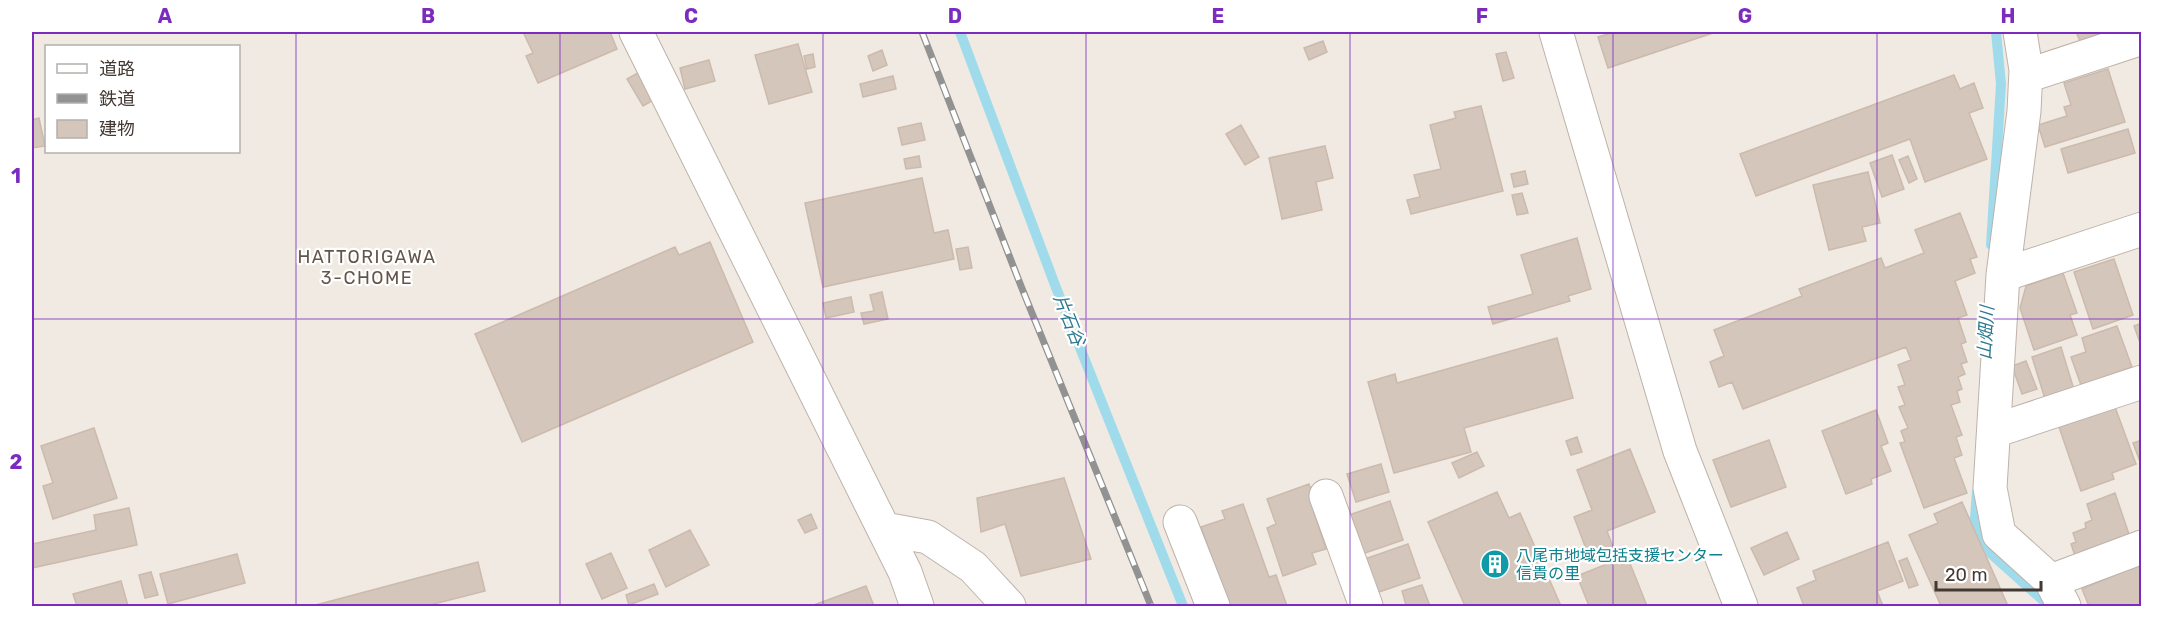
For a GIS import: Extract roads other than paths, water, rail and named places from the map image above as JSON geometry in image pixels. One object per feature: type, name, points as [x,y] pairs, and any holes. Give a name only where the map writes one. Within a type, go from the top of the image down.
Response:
[{"type":"street","points":[[636,32],[906,572],[917,606]]},
{"type":"street","points":[[1556,32],[1680,451],[1741,606]]},
{"type":"street","points":[[2020,32],[2026,76],[2024,111],[2003,275],[1990,488],[1999,534],[2058,594],[2142,547]]},
{"type":"street","points":[[2026,76],[2142,38]]},
{"type":"street","points":[[2003,275],[2142,229]]},
{"type":"street","points":[[1994,431],[2142,382]]},
{"type":"street","points":[[1326,496],[1366,606]]},
{"type":"street","points":[[1180,522],[1213,606]]},
{"type":"street","points":[[884,529],[928,537],[973,567],[1009,606]]},
{"type":"waterway","name":"片石谷","points":[[960,32],[1055,285],[1183,606]]},
{"type":"waterway","name":"山畑川","points":[[1991,245],[2001,84],[1996,32]]},
{"type":"waterway","name":"山畑川","points":[[1977,491],[1975,518],[1989,552],[2047,606]]},
{"type":"railway","points":[[922,32],[1021,286],[1151,606]]},
{"type":"place","name":"八尾市地域包括支援センター 信貴の里","points":[[1495,564]]},
{"type":"district","name":"HATTORIGAWA 3-CHOME","points":[[367,267]]}]
